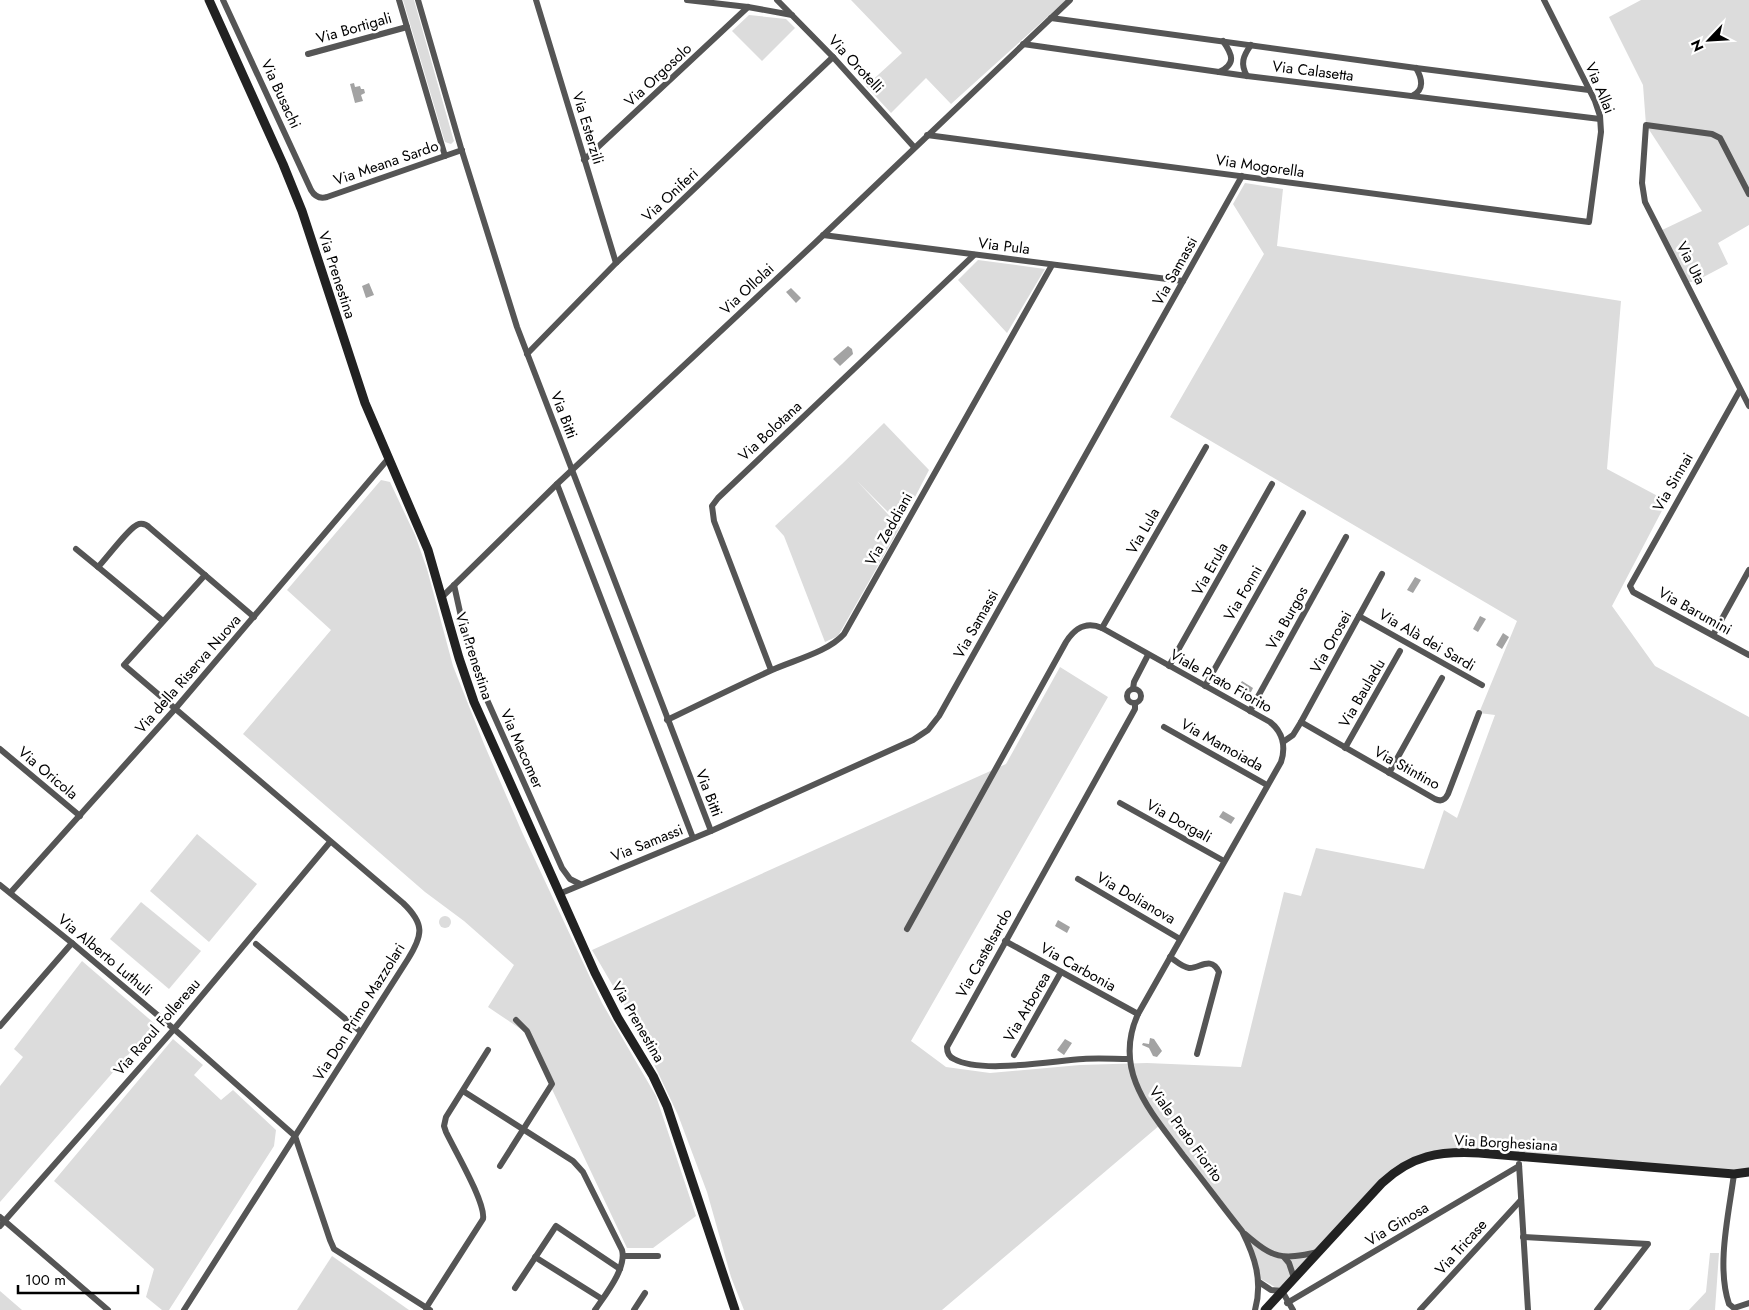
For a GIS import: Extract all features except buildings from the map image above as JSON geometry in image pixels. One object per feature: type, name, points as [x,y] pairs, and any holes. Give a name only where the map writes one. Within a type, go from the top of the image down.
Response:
[{"type":"main road","name":"Via Prenestina","points":[[209,0],[297,198],[361,391],[388,459],[428,550],[459,658],[474,702],[608,999],[650,1071],[665,1101],[680,1141],[735,1310]]},
{"type":"main road","name":"Via Borghesiana","points":[[1265,1310],[1382,1183],[1413,1161],[1429,1156],[1453,1153],[1518,1156],[1734,1174],[1749,1172]]},
{"type":"street","name":"Via Busachi","points":[[223,0],[311,190],[318,197]]},
{"type":"street","points":[[399,0],[444,156]]},
{"type":"street","name":"Via Bitti","points":[[418,0],[506,295],[667,720],[711,830]]},
{"type":"street","name":"Via Esterzili","points":[[536,0],[616,263]]},
{"type":"street","points":[[687,0],[748,7],[793,16]]},
{"type":"street","name":"Via Orotelli","points":[[777,0],[833,57],[914,147]]},
{"type":"street","name":"Via Ollolai","points":[[442,597],[557,484],[1070,0]]},
{"type":"street","name":"Via Allai","points":[[1544,0],[1598,108],[1601,132],[1589,222]]},
{"type":"street","name":"Via Orgosolo","points":[[584,160],[748,7]]},
{"type":"street","name":"Via Calasetta","points":[[1051,18],[1589,90]]},
{"type":"street","name":"Via Bortigali","points":[[308,54],[407,27]]},
{"type":"street","points":[[1219,72],[1229,67],[1232,61],[1223,41]]},
{"type":"street","name":"Via Calasetta","points":[[1023,44],[1247,76],[1600,119]]},
{"type":"street","points":[[1247,76],[1242,68],[1243,59],[1250,45]]},
{"type":"street","name":"Via Oniferi","points":[[528,354],[616,263],[833,57]]},
{"type":"street","points":[[1412,96],[1418,93],[1421,86],[1421,78],[1416,68]]},
{"type":"street","name":"Via Uta","points":[[1749,194],[1720,138],[1712,134],[1646,124],[1642,183],[1645,202],[1749,406]]},
{"type":"street","name":"Via Mogorella","points":[[928,135],[1589,222]]},
{"type":"street","name":"Via Meana Sardo","points":[[318,197],[327,197],[462,150]]},
{"type":"street","name":"Via Samassi","points":[[559,894],[711,830],[913,740],[928,730],[939,716],[1242,176]]},
{"type":"street","name":"Via Pula","points":[[823,235],[1183,281]]},
{"type":"street","name":"Via Bolotana","points":[[771,670],[714,521],[712,506],[718,498],[974,255]]},
{"type":"street","name":"Via Zeddiani","points":[[667,720],[771,670],[829,645],[839,639],[846,631],[1052,265]]},
{"type":"street","name":"Via Sinnai","points":[[1630,588],[1630,583],[1740,390]]},
{"type":"street","name":"Via Lula","points":[[1102,628],[1206,448]]},
{"type":"street","name":"Via della Riserva Nuova","points":[[11,892],[175,709],[388,459]]},
{"type":"street","name":"Via Bitti","points":[[557,484],[693,838]]},
{"type":"street","name":"Via Erula","points":[[1169,666],[1272,484]]},
{"type":"street","name":"Via Fonni","points":[[1205,686],[1303,513]]},
{"type":"street","points":[[98,567],[131,530],[141,524],[150,528],[254,617]]},
{"type":"street","name":"Via Burgos","points":[[1250,711],[1346,537]]},
{"type":"street","points":[[76,549],[163,621],[205,575]]},
{"type":"street","points":[[1713,635],[1749,570]]},
{"type":"street","name":"Via Orosei","points":[[1301,722],[1382,574]]},
{"type":"street","name":"Via Macomer","points":[[454,585],[470,649],[490,709],[562,868],[570,879],[580,884]]},
{"type":"street","name":"Via Barumini","points":[[1630,588],[1633,592],[1749,655]]},
{"type":"street","name":"Via Alà dei Sardi","points":[[1359,616],[1482,685]]},
{"type":"street","name":"Via Don Primo Mazzolari","points":[[163,621],[124,665],[403,903],[413,913],[420,926],[418,939],[411,955],[184,1310]]},
{"type":"street","points":[[907,929],[1066,642],[1074,631],[1082,626],[1092,625],[1102,628]]},
{"type":"street","name":"Viale Prato Fiorito","points":[[1102,628],[1273,725],[1283,742],[1284,753],[1282,760],[1138,1014],[1130,1035],[1129,1059],[1135,1084],[1146,1104],[1242,1231],[1265,1250],[1284,1257]]},
{"type":"street","name":"Via Bauladu","points":[[1345,748],[1400,651]]},
{"type":"street","name":"Via Castelsardo","points":[[1134,688],[1134,682],[1148,654]]},
{"type":"street","points":[[1389,773],[1442,678]]},
{"type":"street","name":"Via Castelsardo","points":[[1134,688],[1139,690],[1142,696],[1140,701],[1135,704]]},
{"type":"street","name":"Via Castelsardo","points":[[1134,688],[1129,691],[1127,696],[1129,702],[1135,704]]},
{"type":"street","name":"Via Castelsardo","points":[[1129,1059],[1086,1059],[991,1066],[959,1061],[951,1057],[947,1049],[948,1042],[1135,709],[1135,704]]},
{"type":"street","name":"Via Stintino","points":[[1301,722],[1435,799],[1441,800],[1444,799],[1479,713]]},
{"type":"street","points":[[1283,742],[1293,735],[1301,722]]},
{"type":"street","name":"Via Mamoiada","points":[[1164,727],[1267,785]]},
{"type":"street","name":"Via Oricola","points":[[0,749],[80,816]]},
{"type":"street","name":"Via Dorgali","points":[[1120,803],[1224,861]]},
{"type":"street","name":"Via Raoul Follereau","points":[[1,1221],[174,1029],[330,842]]},
{"type":"street","name":"Via Dolianova","points":[[1078,879],[1180,939]]},
{"type":"street","points":[[0,885],[11,892]]},
{"type":"street","name":"Via Alberto Luthuli","points":[[11,892],[174,1029],[295,1136]]},
{"type":"street","name":"Via Carbonia","points":[[1005,940],[1138,1014]]},
{"type":"street","points":[[0,1026],[72,942]]},
{"type":"street","points":[[256,944],[362,1032]]},
{"type":"street","points":[[1170,957],[1188,967],[1192,968],[1204,963],[1213,965],[1218,970],[1197,1054]]},
{"type":"street","name":"Via Arborea","points":[[1014,1055],[1062,972]]},
{"type":"street","points":[[500,1166],[552,1084],[527,1031],[516,1020]]},
{"type":"street","points":[[295,1136],[330,1240],[338,1252],[428,1309],[484,1216],[478,1197],[445,1128],[446,1117],[488,1050]]},
{"type":"street","points":[[462,1091],[579,1167],[597,1200],[623,1256],[620,1269],[595,1310]]},
{"type":"street","points":[[1518,1156],[1528,1310]]},
{"type":"street","name":"Via Ginosa","points":[[1287,1303],[1519,1166]]},
{"type":"street","points":[[1734,1174],[1725,1242],[1724,1274],[1726,1296],[1728,1304],[1734,1308],[1749,1303]]},
{"type":"street","name":"Via Tricase","points":[[1420,1310],[1521,1200]]},
{"type":"street","points":[[1,1221],[108,1310]]},
{"type":"street","points":[[515,1288],[556,1226],[620,1269]]},
{"type":"street","name":"Viale Prato Fiorito","points":[[1242,1231],[1255,1261],[1258,1282],[1255,1310]]},
{"type":"street","points":[[1524,1237],[1648,1244],[1597,1310]]},
{"type":"street","points":[[1284,1257],[1293,1258],[1318,1252]]},
{"type":"street","points":[[623,1256],[658,1256]]},
{"type":"street","points":[[535,1257],[602,1299]]},
{"type":"street","points":[[1284,1257],[1289,1264],[1294,1278]]},
{"type":"street","points":[[1258,1282],[1272,1290],[1282,1291],[1287,1303],[1293,1310]]},
{"type":"street","points":[[634,1310],[645,1293]]},
{"type":"shaded area","points":[[403,0],[414,0],[454,141],[451,144],[445,142],[444,139]]},
{"type":"shaded area","points":[[851,0],[1066,0],[951,104],[926,78],[891,113],[866,86],[902,53]]},
{"type":"shaded area","points":[[1641,0],[1749,0],[1749,225],[1718,243],[1728,264],[1694,282],[1687,282],[1660,231],[1702,211],[1646,125],[1643,85],[1609,17]]},
{"type":"shaded area","points":[[749,15],[786,19],[795,28],[762,61],[732,31]]},
{"type":"shaded area","points":[[354,83],[355,87],[360,86],[361,89],[364,89],[365,93],[361,95],[363,101],[355,103],[350,84]]},
{"type":"shaded area","points":[[1245,183],[1283,189],[1277,246],[1621,301],[1607,469],[1667,501],[1612,606],[1655,666],[1749,717],[1749,1172],[1453,1153],[1398,1170],[1282,1291],[1259,1278],[1242,1231],[1160,1125],[942,1310],[744,1310],[731,1277],[707,1192],[678,1115],[634,1022],[592,950],[1006,764],[1060,667],[1108,697],[911,1041],[946,1067],[990,1073],[1080,1065],[1147,1063],[1241,1067],[1284,892],[1301,896],[1316,848],[1424,869],[1444,810],[1457,818],[1495,715],[1479,713],[1517,621],[1170,417],[1264,254],[1233,204]]},
{"type":"shaded area","points":[[978,260],[1045,269],[1007,333],[958,280]]},
{"type":"shaded area","points":[[369,283],[374,295],[366,298],[362,286]]},
{"type":"shaded area","points":[[791,288],[801,298],[796,303],[786,292]]},
{"type":"shaded area","points":[[848,346],[852,349],[853,354],[840,366],[833,359]]},
{"type":"shaded area","points":[[884,423],[929,470],[915,497],[909,495],[906,500],[909,507],[900,524],[857,481],[900,527],[838,636],[825,642],[784,536],[775,526]]},
{"type":"shaded area","points":[[381,480],[390,482],[415,535],[427,569],[453,666],[522,832],[602,1003],[656,1096],[696,1216],[653,1248],[627,1248],[525,1032],[488,1007],[514,965],[464,921],[425,892],[243,734],[331,630],[287,590]]},
{"type":"shaded area","points":[[1415,577],[1421,580],[1413,593],[1407,590]]},
{"type":"shaded area","points":[[1480,616],[1486,619],[1478,632],[1473,629]]},
{"type":"shaded area","points":[[1503,633],[1509,637],[1502,649],[1496,645]]},
{"type":"shaded area","points":[[1242,681],[1253,688],[1249,696],[1237,689]]},
{"type":"shaded area","points":[[1223,811],[1235,818],[1231,824],[1219,817]]},
{"type":"shaded area","points":[[197,834],[257,884],[209,942],[150,891]]},
{"type":"shaded area","points":[[141,902],[201,951],[169,989],[110,939]]},
{"type":"shaded area","points":[[443,916],[447,916],[451,922],[447,928],[443,928],[439,924],[439,920]]},
{"type":"shaded area","points":[[1058,920],[1070,927],[1067,933],[1055,926]]},
{"type":"shaded area","points":[[82,961],[155,1024],[0,1202],[0,1086],[23,1057],[14,1049]]},
{"type":"shaded area","points":[[1150,1038],[1154,1039],[1162,1051],[1157,1057],[1153,1056],[1149,1048],[1142,1045],[1143,1043],[1149,1044]]},
{"type":"shaded area","points":[[173,1039],[203,1065],[194,1075],[221,1100],[233,1090],[276,1130],[274,1146],[169,1310],[162,1310],[146,1297],[154,1269],[54,1181]]},
{"type":"shaded area","points":[[1065,1039],[1072,1043],[1064,1055],[1057,1050]]},
{"type":"shaded area","points":[[1710,1253],[1719,1253],[1715,1310],[1689,1310],[1706,1292]]},
{"type":"shaded area","points":[[332,1256],[409,1310],[297,1310]]},
{"type":"shaded area","points":[[0,1291],[22,1310],[0,1310]]}]
